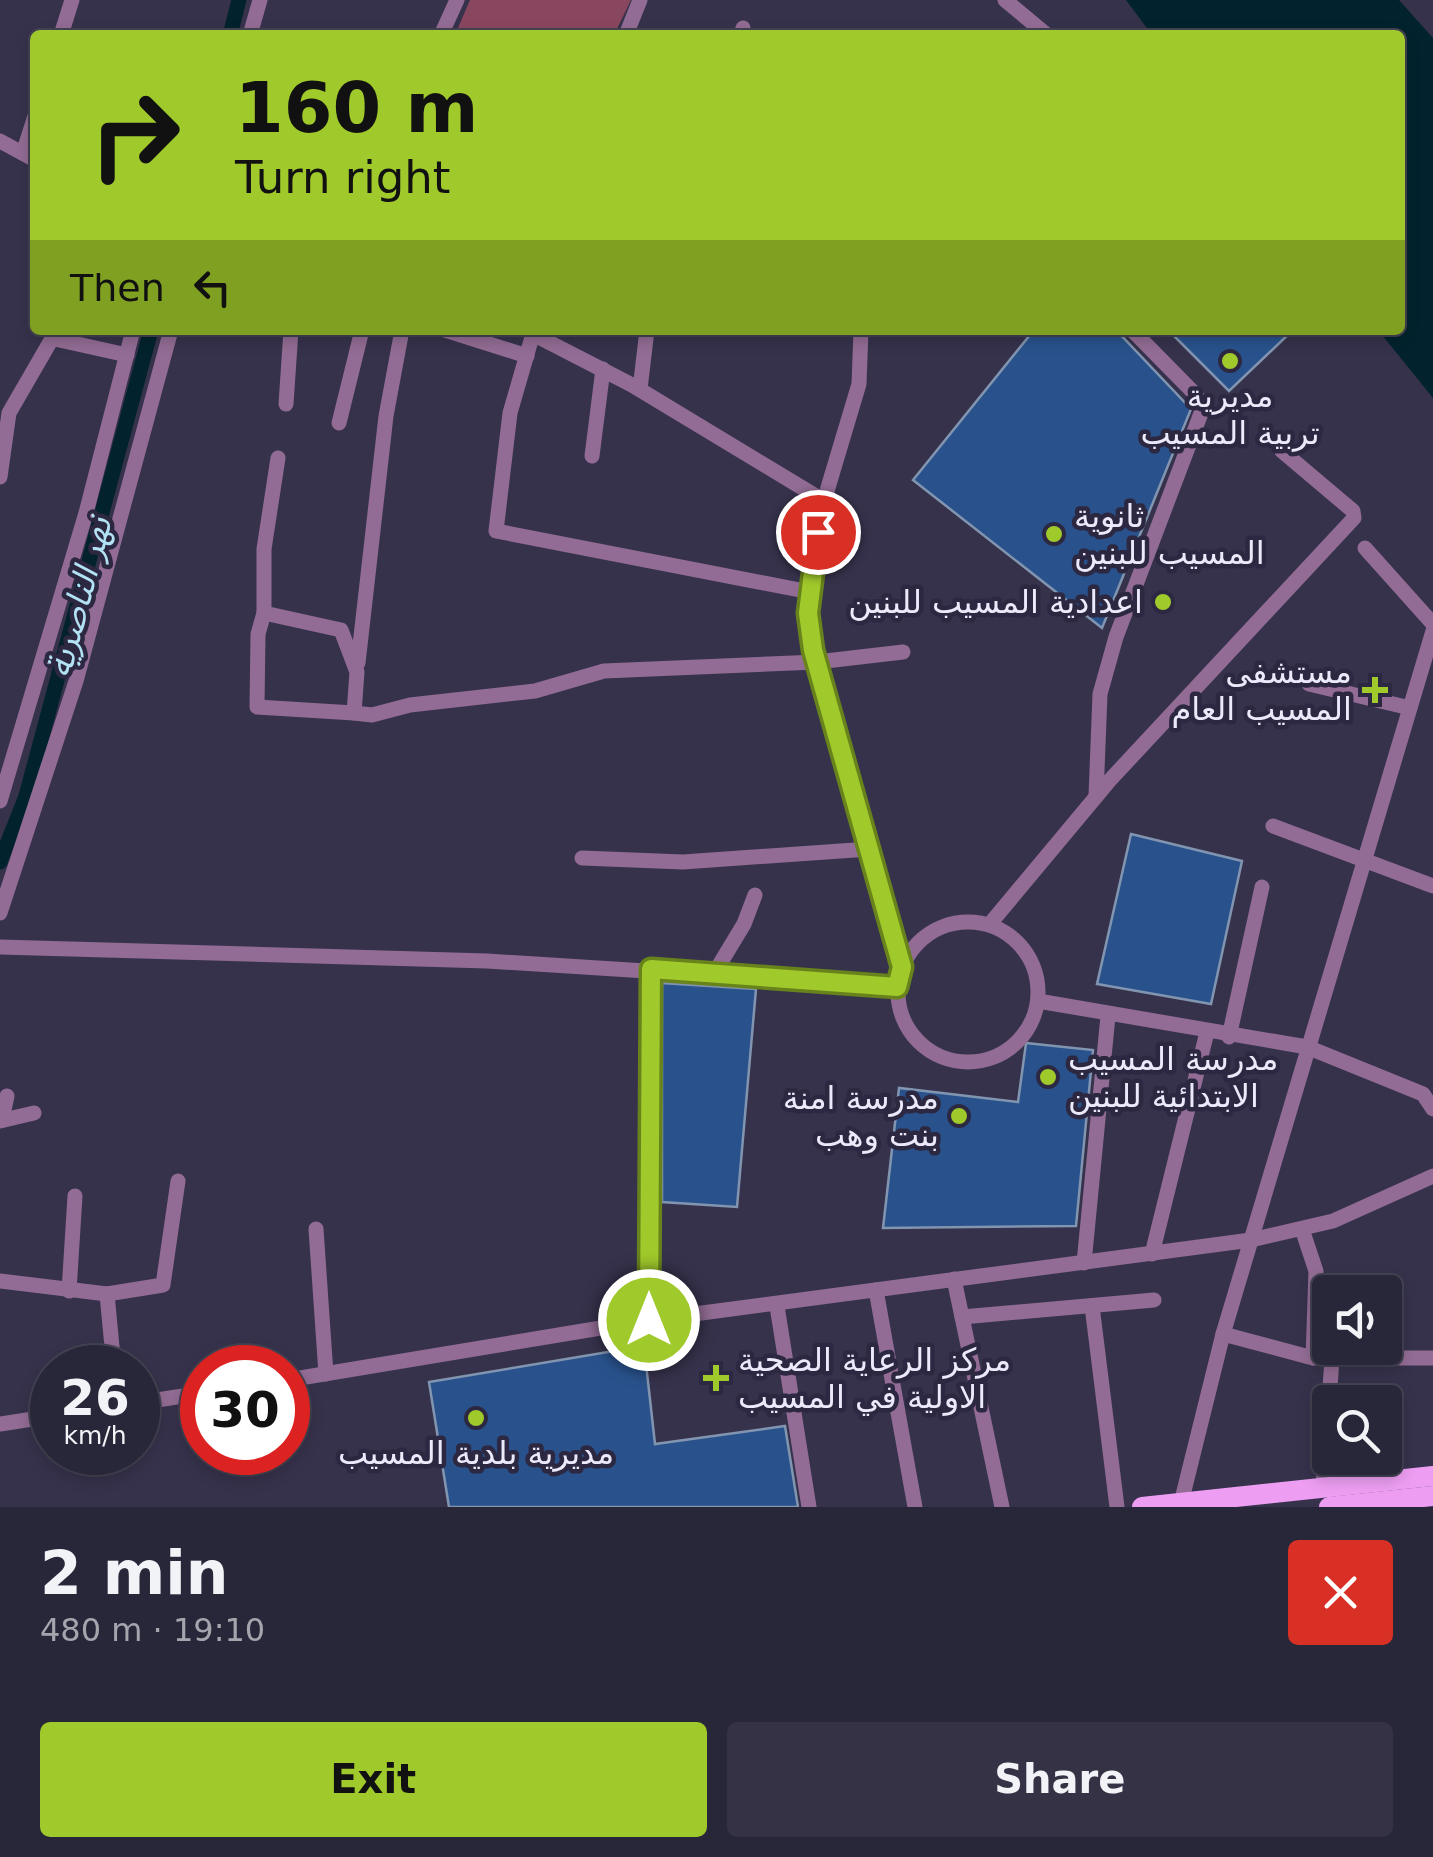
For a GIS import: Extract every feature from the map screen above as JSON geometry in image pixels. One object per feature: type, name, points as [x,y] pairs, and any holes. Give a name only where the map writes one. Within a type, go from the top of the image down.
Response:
[{"type":"main road","points":[[1142,1507],[1326,1497],[1433,1476]]},
{"type":"main road","points":[[1326,1497],[1379,1504],[1433,1496]]},
{"type":"street","points":[[63,30],[72,0]]},
{"type":"street","points":[[251,30],[260,0]]},
{"type":"street","points":[[443,30],[457,0]]},
{"type":"street","points":[[628,30],[640,0]]},
{"type":"street","points":[[1006,0],[1041,30]]},
{"type":"street","points":[[0,140],[29,156]]},
{"type":"street","points":[[0,477],[5,413],[55,335]]},
{"type":"street","points":[[60,335],[127,354]]},
{"type":"street","points":[[0,801],[86,513],[132,335]]},
{"type":"street","points":[[0,912],[76,681],[170,335]]},
{"type":"street","points":[[286,404],[290,335]]},
{"type":"street","points":[[340,423],[361,335]]},
{"type":"street","points":[[354,713],[386,416],[401,335]]},
{"type":"street","points":[[461,335],[527,356]]},
{"type":"street","points":[[533,335],[510,413],[496,531],[810,592]]},
{"type":"street","points":[[539,335],[640,389],[824,501]]},
{"type":"street","points":[[640,389],[646,335]]},
{"type":"street","points":[[861,335],[859,384],[824,501],[808,613],[817,662],[902,967]]},
{"type":"street","points":[[1096,796],[1100,694],[1116,637],[1203,408],[1196,394],[1137,335]]},
{"type":"street","points":[[592,456],[602,370]]},
{"type":"street","points":[[990,925],[1096,796],[1354,518],[1352,511],[1282,451]]},
{"type":"street","points":[[278,458],[264,549],[257,707],[372,715],[410,705],[535,692],[604,671],[817,662],[903,652]]},
{"type":"street","points":[[1180,1504],[1223,1334],[1433,628],[1366,548]]},
{"type":"street","points":[[264,614],[341,630],[357,672]]},
{"type":"street","points":[[1308,684],[1410,708]]},
{"type":"street","points":[[1273,826],[1433,886]]},
{"type":"street","points":[[582,858],[683,862],[870,849]]},
{"type":"street","points":[[1229,1036],[1262,886]]},
{"type":"street","points":[[715,972],[744,924],[756,895]]},
{"type":"street","points":[[954,923],[990,925],[1007,934],[1032,963],[1038,1001],[1031,1024],[1016,1044],[996,1058],[972,1064],[948,1061],[918,1042],[899,1011],[897,987],[902,967],[922,938],[938,928],[954,923]]},
{"type":"street","points":[[0,947],[264,951],[715,972],[897,987]]},
{"type":"street","points":[[649,1320],[651,969]]},
{"type":"street","points":[[1038,1001],[1307,1048],[1423,1094],[1433,1109]]},
{"type":"street","points":[[1084,1263],[1108,1016]]},
{"type":"street","points":[[1152,1254],[1208,1032]]},
{"type":"street","points":[[7,1096],[1,1120],[34,1113]]},
{"type":"street","points":[[310,1377],[649,1320],[1251,1240],[1332,1221],[1433,1176]]},
{"type":"street","points":[[0,1281],[107,1294],[163,1285],[178,1181]]},
{"type":"street","points":[[69,1292],[76,1196]]},
{"type":"street","points":[[316,1228],[326,1374]]},
{"type":"street","points":[[1302,1229],[1316,1275]]},
{"type":"street","points":[[954,1279],[1002,1507]]},
{"type":"street","points":[[876,1290],[915,1507]]},
{"type":"street","points":[[107,1294],[112,1345]]},
{"type":"street","points":[[962,1317],[1154,1300]]},
{"type":"street","points":[[776,1306],[809,1507]]},
{"type":"street","points":[[1092,1306],[1117,1507]]},
{"type":"street","points":[[1223,1334],[1312,1358]]},
{"type":"street","points":[[1402,1358],[1433,1358]]},
{"type":"street","points":[[1326,1497],[1332,1365]]},
{"type":"street","points":[[0,1424],[30,1419]]},
{"type":"shaded area","points":[[470,0],[631,0],[616,30],[457,30]]},
{"type":"water","points":[[1126,0],[1399,0],[1433,38],[1433,398],[1382,335],[1405,335],[1405,30],[1148,30]]},
{"type":"building","name":"اعدادية المسيب للبنين","points":[[1030,335],[1121,335],[1191,409],[1102,628],[913,480]]},
{"type":"building","name":"مديرية تربية المسيب","points":[[1173,335],[1288,335],[1229,391]]},
{"type":"building","points":[[1131,834],[1242,861],[1211,1004],[1097,984]]},
{"type":"building","points":[[662,983],[756,989],[737,1207],[662,1202]]},
{"type":"building","points":[[1026,1043],[1093,1050],[1076,1226],[883,1228],[899,1088],[1018,1102]]},
{"type":"building","points":[[644,1346],[655,1444],[785,1426],[798,1507],[449,1507],[429,1382]]},
{"type":"waterway","name":"نهر الناصرية","points":[[231,30],[239,0]]},
{"type":"waterway","name":"نهر الناصرية","points":[[0,862],[26,796],[150,335]]},
{"type":"place","name":"مديرية تربية المسيب","points":[[1230,361]]},
{"type":"place","name":"ثانوية المسيب للبنين","points":[[1054,534]]},
{"type":"place","name":"اعدادية المسيب للبنين","points":[[1163,602]]},
{"type":"place","name":"مستشفى المسيب العام","points":[[1375,690]]},
{"type":"place","name":"مدرسة المسيب الابتدائية للبنين","points":[[1048,1077]]},
{"type":"place","name":"مدرسة امنة بنت وهب","points":[[959,1116]]},
{"type":"place","name":"مركز الرعاية الصحية الاولية في المسيب","points":[[716,1378]]},
{"type":"place","name":"مديرية بلدية المسيب","points":[[476,1418]]},
{"type":"route","points":[[649,1320],[651,969],[897,987],[902,967],[813,650],[808,613],[818,532]]}]
